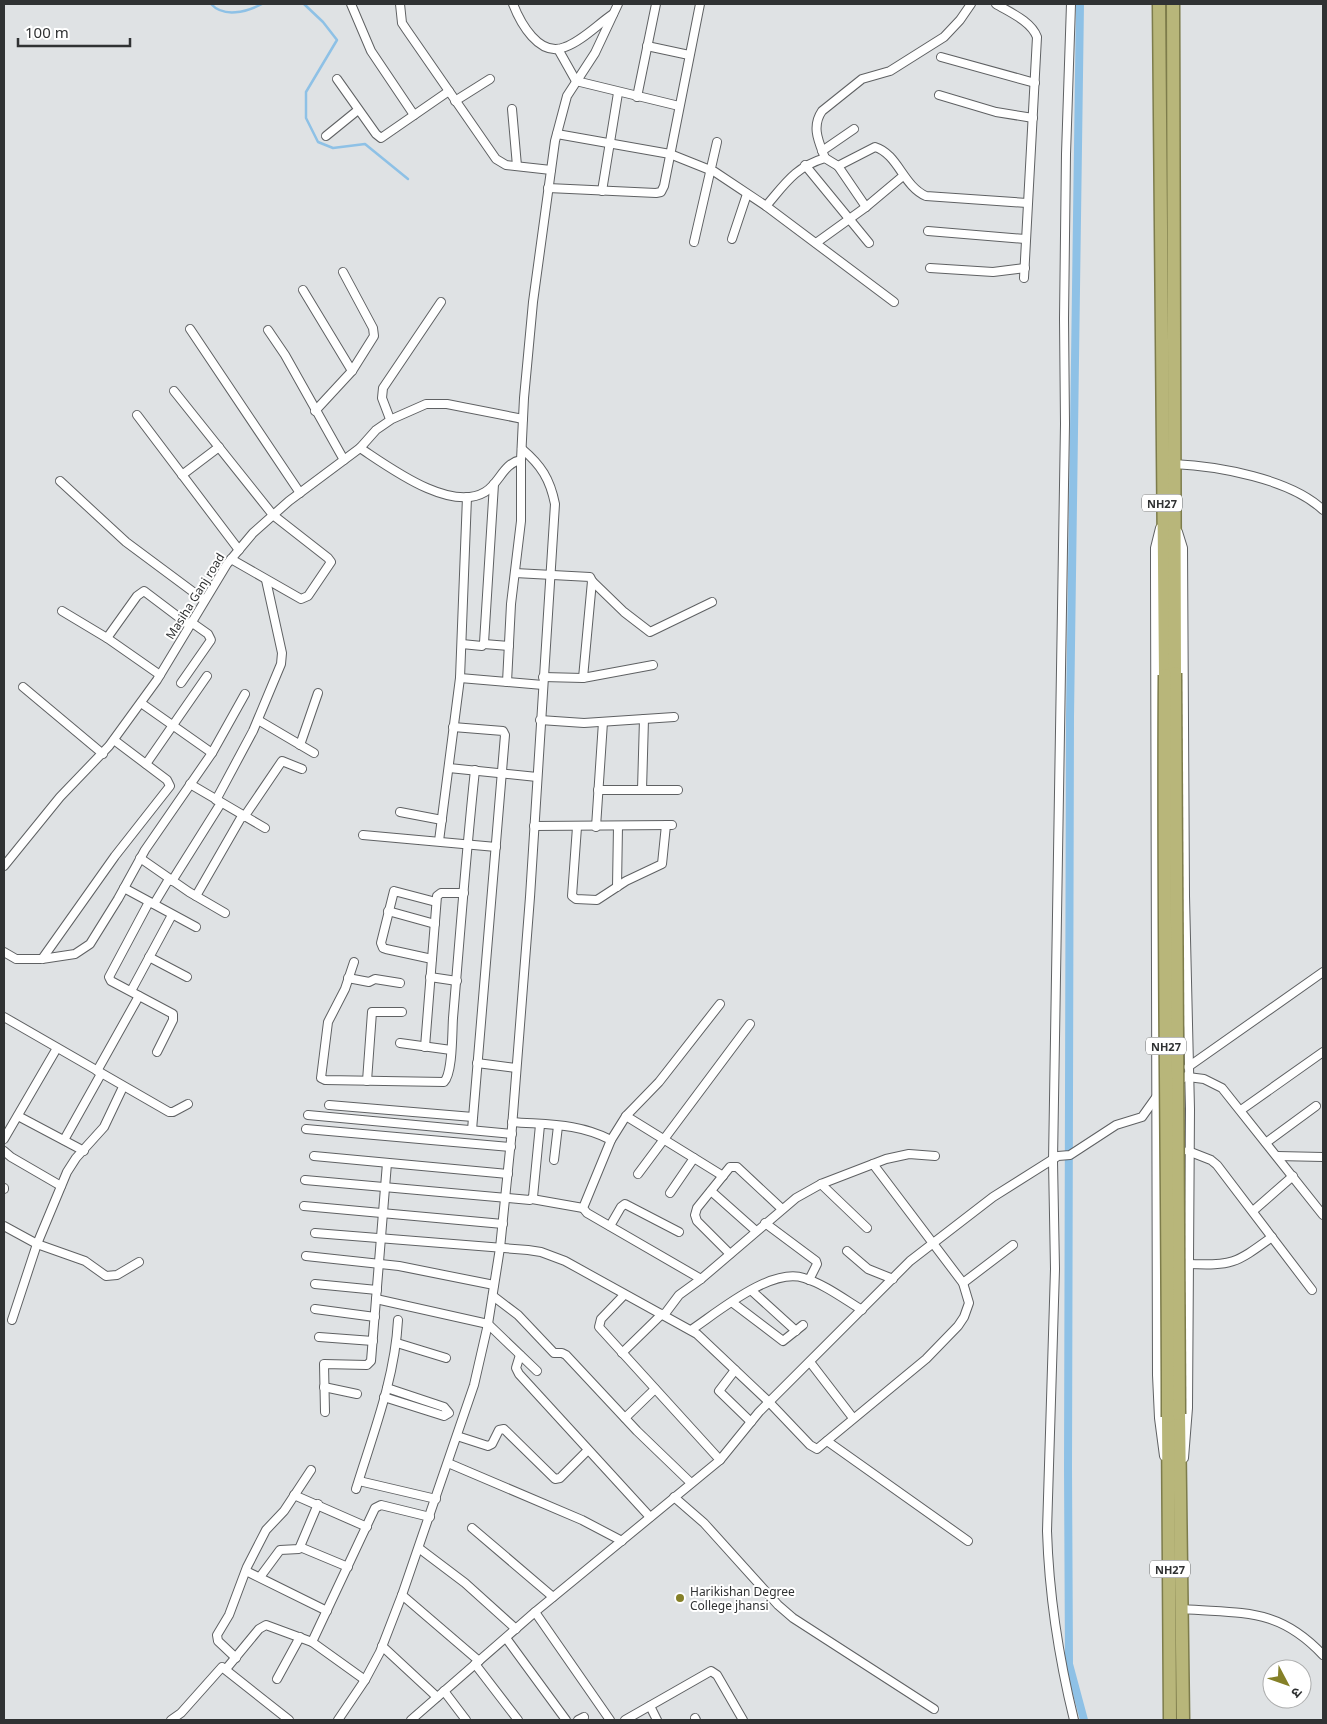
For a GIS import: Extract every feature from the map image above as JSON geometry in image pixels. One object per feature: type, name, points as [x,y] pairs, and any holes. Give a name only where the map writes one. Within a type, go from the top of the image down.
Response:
[{"type":"highway","name":"NH27","points":[[1159,4],[1160,299],[1168,520],[1170,674],[1163,891],[1173,1416],[1182,1609],[1183,1718]]},
{"type":"highway","name":"NH27","points":[[1168,520],[1174,464],[1173,4]]},
{"type":"highway","name":"NH27","points":[[1170,1720],[1175,1476]]},
{"type":"street","points":[[351,4],[371,51],[414,115]]},
{"type":"street","points":[[400,4],[404,26],[496,159],[506,164],[551,170]]},
{"type":"street","points":[[513,4],[532,36],[541,44],[558,49],[574,42],[614,13]]},
{"type":"street","points":[[507,682],[521,521],[523,419],[533,302],[548,188],[557,134],[567,96],[595,53],[618,4]]},
{"type":"street","points":[[637,97],[656,4]]},
{"type":"street","points":[[548,188],[661,192],[700,4]]},
{"type":"street","points":[[866,206],[838,166],[823,155],[816,130],[818,118],[822,111],[862,79],[890,71],[944,38],[971,4]]},
{"type":"street","points":[[996,4],[1034,30],[1037,36],[1026,203],[1024,278]]},
{"type":"street","points":[[1072,4],[1066,154],[1065,424],[1055,1269],[1047,1485],[1048,1551],[1060,1647],[1074,1720]]},
{"type":"street","points":[[646,46],[689,55]]},
{"type":"street","points":[[558,49],[576,82],[679,106]]},
{"type":"street","points":[[941,57],[1035,83]]},
{"type":"street","points":[[337,79],[358,110],[381,138],[449,91]]},
{"type":"street","points":[[456,101],[490,79]]},
{"type":"street","points":[[602,191],[618,93]]},
{"type":"street","points":[[940,95],[996,112],[1033,118]]},
{"type":"street","points":[[512,109],[517,166]]},
{"type":"street","points":[[326,136],[358,110]]},
{"type":"street","points":[[766,206],[795,172],[823,155],[854,129]]},
{"type":"street","points":[[557,134],[670,154],[710,169],[766,206],[894,302]]},
{"type":"street","points":[[694,242],[717,142]]},
{"type":"street","points":[[838,166],[875,147],[887,154],[915,190],[926,196],[1026,203]]},
{"type":"street","points":[[805,165],[848,220],[869,243]]},
{"type":"street","points":[[816,243],[903,176]]},
{"type":"street","points":[[732,239],[747,194]]},
{"type":"street","points":[[928,230],[1025,239]]},
{"type":"street","points":[[930,268],[994,272],[1024,268]]},
{"type":"street","points":[[315,411],[352,371],[372,341],[375,332],[343,272]]},
{"type":"street","points":[[303,290],[352,371]]},
{"type":"street","points":[[390,420],[382,398],[383,388],[441,302]]},
{"type":"street","points":[[190,329],[300,494]]},
{"type":"street","points":[[268,330],[285,354],[315,411],[344,460]]},
{"type":"street","points":[[174,391],[273,516],[328,558],[330,564],[304,598],[296,598],[231,559]]},
{"type":"street","name":"Masiha Ganj road","points":[[4,866],[60,798],[114,740],[160,675],[204,600],[231,559],[253,533],[360,448],[376,430],[390,420],[426,404],[436,403],[523,419]]},
{"type":"street","points":[[136,415],[238,550]]},
{"type":"street","points":[[182,475],[219,447]]},
{"type":"street","points":[[360,448],[423,486],[443,493],[467,497],[482,493],[494,484],[513,462],[522,460]]},
{"type":"street","points":[[338,1720],[365,1680],[382,1646],[420,1549],[474,1385],[488,1324],[500,1248],[512,1134],[555,504],[552,489],[541,467],[522,449]]},
{"type":"street","points":[[1174,464],[1210,467],[1266,480],[1302,495],[1323,510]]},
{"type":"street","points":[[60,481],[126,542],[204,600]]},
{"type":"street","points":[[484,644],[494,484]]},
{"type":"street","points":[[439,841],[460,678],[467,497]]},
{"type":"street","points":[[1168,520],[1183,548],[1188,1073],[1188,1423],[1175,1476]]},
{"type":"street","points":[[1168,520],[1155,548],[1157,1383],[1162,1445],[1175,1476]]},
{"type":"street","points":[[515,573],[586,575],[624,612],[650,632],[712,602]]},
{"type":"street","points":[[157,1052],[174,1017],[169,1011],[139,996],[108,977],[152,903],[171,880],[219,802],[258,720],[283,658],[266,580]]},
{"type":"street","points":[[583,678],[592,581]]},
{"type":"street","points":[[106,638],[137,596],[144,591],[208,634],[211,640],[181,683]]},
{"type":"street","points":[[62,610],[160,675]]},
{"type":"street","points":[[462,644],[509,646]]},
{"type":"street","points":[[460,678],[507,682],[543,681],[583,678],[653,665]]},
{"type":"street","points":[[146,764],[207,676]]},
{"type":"street","points":[[23,687],[103,754]]},
{"type":"street","points":[[6,956],[24,960],[42,959],[75,954],[87,948],[140,858],[212,753],[244,694]]},
{"type":"street","points":[[300,745],[318,694]]},
{"type":"street","points":[[141,703],[212,753]]},
{"type":"street","points":[[540,720],[602,722],[674,718]]},
{"type":"street","points":[[642,790],[644,719]]},
{"type":"street","points":[[258,720],[314,753]]},
{"type":"street","points":[[596,826],[602,722]]},
{"type":"street","points":[[453,727],[489,729],[504,732],[472,1130]]},
{"type":"street","points":[[42,959],[115,856],[170,786],[167,780],[114,740]]},
{"type":"street","points":[[196,896],[243,816],[282,761],[302,770]]},
{"type":"street","points":[[449,768],[537,777]]},
{"type":"street","points":[[354,962],[328,1022],[321,1077],[326,1080],[444,1082],[448,1076],[451,1050],[467,843],[475,770]]},
{"type":"street","points":[[190,784],[264,828]]},
{"type":"street","points":[[598,790],[678,790]]},
{"type":"street","points":[[400,812],[442,820]]},
{"type":"street","points":[[534,826],[669,825],[662,864],[594,901],[573,897],[577,826]]},
{"type":"street","points":[[618,826],[618,887]]},
{"type":"street","points":[[363,835],[496,847]]},
{"type":"street","points":[[140,858],[171,880],[225,913]]},
{"type":"street","points":[[124,888],[196,928]]},
{"type":"street","points":[[432,959],[382,948],[381,943],[394,891],[436,902]]},
{"type":"street","points":[[425,1047],[436,902],[440,893],[464,893]]},
{"type":"street","points":[[388,911],[434,924]]},
{"type":"street","points":[[131,991],[172,914]]},
{"type":"street","points":[[149,957],[187,977]]},
{"type":"street","points":[[411,1720],[535,1612],[720,1460],[770,1402],[893,1278],[933,1243],[993,1197],[1055,1158],[1070,1155],[1116,1125],[1142,1117],[1156,1096],[1323,972]]},
{"type":"street","points":[[430,977],[456,981]]},
{"type":"street","points":[[348,978],[369,982],[375,979],[400,983]]},
{"type":"street","points":[[64,1140],[139,996]]},
{"type":"street","points":[[583,1208],[611,1140],[626,1116],[659,1082],[720,1004]]},
{"type":"street","points":[[367,1081],[372,1012],[402,1012]]},
{"type":"street","points":[[4,1017],[169,1112],[173,1112],[188,1104]]},
{"type":"street","points":[[638,1174],[750,1024]]},
{"type":"street","points":[[400,1043],[451,1050]]},
{"type":"street","points":[[4,1139],[56,1048]]},
{"type":"street","points":[[1241,1110],[1323,1052]]},
{"type":"street","points":[[477,1063],[516,1068]]},
{"type":"street","points":[[1188,1073],[1214,1082],[1241,1110],[1322,1212]]},
{"type":"street","points":[[12,1320],[37,1244],[61,1186],[72,1164],[104,1127],[123,1087]]},
{"type":"street","points":[[329,1105],[473,1117]]},
{"type":"street","points":[[1266,1142],[1316,1106]]},
{"type":"street","points":[[308,1115],[512,1134]]},
{"type":"street","points":[[18,1116],[84,1151]]},
{"type":"street","points":[[626,1116],[723,1176]]},
{"type":"street","points":[[512,1122],[585,1128],[611,1140]]},
{"type":"street","points":[[532,1200],[540,1124]]},
{"type":"street","points":[[554,1160],[558,1126]]},
{"type":"street","points":[[306,1130],[510,1147]]},
{"type":"street","points":[[4,1151],[11,1158],[61,1186]]},
{"type":"street","points":[[1188,1151],[1217,1165],[1312,1290]]},
{"type":"street","points":[[622,1353],[663,1314],[679,1295],[701,1279],[796,1198],[821,1184],[873,1164],[909,1154],[935,1156]]},
{"type":"street","points":[[314,1156],[508,1174]]},
{"type":"street","points":[[1277,1156],[1323,1157]]},
{"type":"street","points":[[670,1193],[694,1158]]},
{"type":"street","points":[[326,1412],[324,1364],[368,1365],[371,1361],[383,1239],[387,1162]]},
{"type":"street","points":[[316,1233],[500,1248],[541,1252],[553,1256],[663,1314],[705,1340],[770,1402],[812,1448],[817,1449],[926,1359],[958,1326],[968,1310],[969,1303],[963,1283],[873,1164]]},
{"type":"street","points":[[730,1254],[695,1218],[697,1208],[730,1167],[735,1166],[782,1208]]},
{"type":"street","points":[[1253,1211],[1293,1176]]},
{"type":"street","points":[[305,1180],[532,1200],[583,1208],[587,1213],[701,1279]]},
{"type":"street","points":[[821,1184],[867,1228]]},
{"type":"street","points":[[712,1190],[756,1231]]},
{"type":"street","points":[[610,1226],[620,1207],[625,1204],[679,1232]]},
{"type":"street","points":[[304,1206],[503,1224]]},
{"type":"street","points":[[765,1223],[816,1261],[816,1267],[809,1280]]},
{"type":"street","points":[[4,1226],[37,1244],[86,1261],[106,1276],[117,1276],[140,1262]]},
{"type":"street","points":[[1188,1264],[1220,1266],[1229,1264],[1244,1257],[1272,1237]]},
{"type":"street","points":[[963,1283],[1013,1245]]},
{"type":"street","points":[[846,1252],[868,1270],[893,1278]]},
{"type":"street","points":[[306,1256],[433,1271],[494,1285]]},
{"type":"street","points":[[691,1330],[752,1291],[782,1276],[809,1280],[862,1310]]},
{"type":"street","points":[[315,1284],[377,1290]]},
{"type":"street","points":[[752,1291],[796,1331]]},
{"type":"street","points":[[624,1295],[601,1320],[599,1326],[720,1460]]},
{"type":"street","points":[[493,1296],[518,1315],[554,1353],[566,1355],[625,1418],[691,1483]]},
{"type":"street","points":[[376,1299],[488,1324],[537,1371]]},
{"type":"street","points":[[733,1303],[783,1342],[803,1325]]},
{"type":"street","points":[[315,1309],[374,1317]]},
{"type":"street","points":[[398,1320],[397,1343],[387,1388],[358,1485],[436,1499]]},
{"type":"street","points":[[319,1337],[373,1341]]},
{"type":"street","points":[[397,1343],[446,1358]]},
{"type":"street","points":[[520,1355],[516,1368],[518,1372],[650,1517]]},
{"type":"street","points":[[810,1362],[853,1418]]},
{"type":"street","points":[[736,1370],[719,1391],[752,1422]]},
{"type":"street","points":[[324,1387],[357,1394]]},
{"type":"street","points":[[384,1398],[444,1416],[449,1413],[444,1406],[387,1388]]},
{"type":"street","points":[[625,1418],[655,1390]]},
{"type":"street","points":[[457,1436],[488,1446],[492,1444],[499,1430],[504,1430],[555,1479],[560,1478],[588,1450]]},
{"type":"street","points":[[827,1441],[968,1541]]},
{"type":"street","points":[[448,1464],[582,1520],[622,1541]]},
{"type":"street","points":[[236,1658],[216,1637],[229,1615],[246,1570],[266,1530],[284,1511],[311,1470]]},
{"type":"street","points":[[294,1495],[367,1527]]},
{"type":"street","points":[[674,1497],[704,1523],[771,1598],[793,1618],[934,1710]]},
{"type":"street","points":[[260,1577],[280,1550],[296,1551],[300,1547],[318,1504]]},
{"type":"street","points":[[312,1642],[374,1510],[379,1505],[430,1517]]},
{"type":"street","points":[[472,1528],[537,1581],[553,1597]]},
{"type":"street","points":[[300,1547],[348,1567]]},
{"type":"street","points":[[420,1549],[465,1583],[516,1629]]},
{"type":"street","points":[[246,1570],[327,1611]]},
{"type":"street","points":[[402,1596],[455,1638],[477,1662],[518,1720]]},
{"type":"street","points":[[1182,1609],[1265,1616],[1280,1622],[1310,1641],[1323,1655]]},
{"type":"street","points":[[535,1612],[610,1720]]},
{"type":"street","points":[[226,1669],[263,1625],[312,1642],[365,1680]]},
{"type":"street","points":[[277,1679],[300,1637]]},
{"type":"street","points":[[506,1638],[566,1720]]},
{"type":"street","points":[[382,1646],[437,1697]]},
{"type":"street","points":[[171,1720],[181,1713],[219,1669],[226,1669],[289,1720]]},
{"type":"street","points":[[625,1720],[713,1671],[743,1720]]},
{"type":"street","points":[[444,1691],[466,1720]]},
{"type":"street","points":[[650,1706],[657,1720]]},
{"type":"waterway","points":[[211,4],[222,11],[229,12],[242,11],[262,4]]},
{"type":"waterway","points":[[304,4],[323,22],[337,40],[306,92],[306,118],[318,142],[333,148],[365,144],[408,179]]},
{"type":"waterway","points":[[1080,4],[1070,717],[1068,1468],[1069,1664],[1084,1720]]},
{"type":"place","name":"Harikishan Degree College jhansi","points":[[680,1598]]}]
